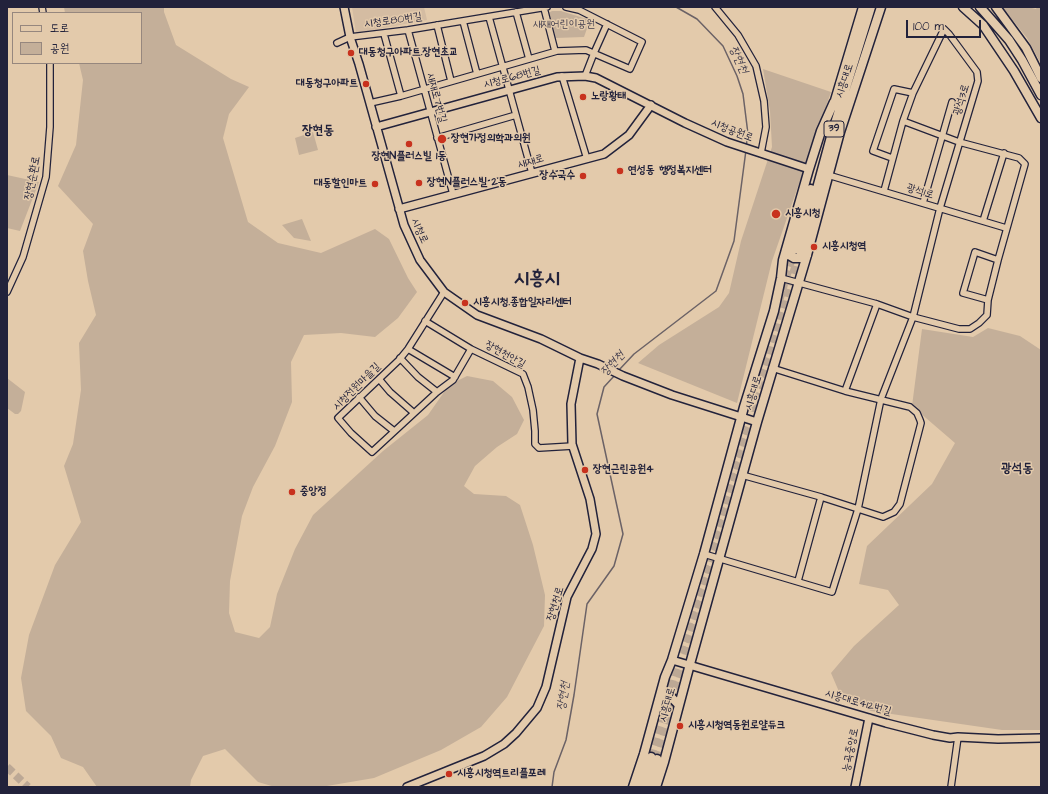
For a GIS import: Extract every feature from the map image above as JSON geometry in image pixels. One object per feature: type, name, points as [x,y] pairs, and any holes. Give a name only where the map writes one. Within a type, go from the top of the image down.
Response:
[{"type":"main road","name":"시흥대로","points":[[796,252],[834,102],[863,7]]},
{"type":"main road","name":"시흥대로","points":[[796,252],[871,7]]},
{"type":"main road","name":"시흥대로","points":[[633,787],[644,754],[665,677],[672,660],[704,554],[742,417],[774,311],[783,260],[796,252],[828,175],[840,132],[881,7]]},
{"type":"main road","points":[[963,7],[983,26],[1001,51],[1041,118]]},
{"type":"main road","points":[[980,7],[1009,40],[1041,95]]},
{"type":"main road","points":[[996,7],[1026,48],[1041,78]]},
{"type":"main road","name":"시흥대로","points":[[656,787],[772,368],[798,283],[796,252],[809,169],[821,131],[834,102]]},
{"type":"main road","points":[[774,311],[782,309],[788,316]]},
{"type":"main road","points":[[660,697],[666,695],[671,697],[679,705]]},
{"type":"main road","points":[[640,787],[654,758],[648,787]]},
{"type":"street","name":"시청로","points":[[344,7],[350,37],[404,225],[420,260],[444,292],[477,315],[541,339],[580,358],[598,364],[623,376],[672,395],[757,422]]},
{"type":"street","name":"시청로80번길","points":[[337,43],[350,37],[384,34],[546,7]]},
{"type":"street","points":[[546,7],[556,51]]},
{"type":"street","points":[[370,104],[424,90],[556,51],[586,50],[630,69],[642,42],[579,10],[566,7]]},
{"type":"street","points":[[715,7],[738,35],[756,66],[764,102],[766,127],[758,152]]},
{"type":"street","points":[[516,12],[529,59]]},
{"type":"street","points":[[489,16],[532,173]]},
{"type":"street","points":[[463,21],[477,74]]},
{"type":"street","points":[[585,76],[608,24]]},
{"type":"street","points":[[437,25],[451,82]]},
{"type":"street","name":"광석3로","points":[[798,581],[832,592],[858,508],[881,399],[913,317],[940,208],[978,82],[977,72],[944,29],[913,93]]},
{"type":"street","name":"새재로7번길","points":[[408,30],[437,138],[454,194]]},
{"type":"street","points":[[384,34],[401,96]]},
{"type":"street","name":"장현순환로","points":[[7,292],[23,257],[46,176],[50,126],[50,64]]},
{"type":"street","name":"시청로68번길","points":[[376,127],[557,76],[585,76],[596,78],[651,105]]},
{"type":"street","points":[[562,76],[587,159]]},
{"type":"street","points":[[884,191],[892,158],[913,93],[894,89],[873,151],[892,158]]},
{"type":"street","points":[[923,203],[952,102]]},
{"type":"street","name":"시청공원로","points":[[651,105],[685,123],[727,142],[809,169]]},
{"type":"street","name":"새재로","points":[[399,209],[604,154],[629,135],[651,105]]},
{"type":"street","points":[[437,138],[516,115]]},
{"type":"street","points":[[781,278],[877,304],[913,317],[959,329],[970,329],[979,324],[987,315],[988,300],[1006,228],[1025,164],[1019,158],[959,142],[903,121]]},
{"type":"street","points":[[983,221],[1004,153]]},
{"type":"street","name":"광석1로","points":[[828,175],[1006,228]]},
{"type":"street","points":[[988,300],[963,293],[975,252],[998,260]]},
{"type":"street","name":"시청전원마을길","points":[[444,292],[408,349],[338,418],[351,433],[372,452],[414,412],[453,380],[471,349]]},
{"type":"street","points":[[845,390],[877,304]]},
{"type":"street","name":"장현천안길","points":[[425,321],[471,349],[523,374],[528,387],[533,410],[535,444],[539,448],[573,446]]},
{"type":"street","points":[[408,349],[455,377]]},
{"type":"street","points":[[400,358],[418,377],[437,392]]},
{"type":"street","name":"장현천로","points":[[407,787],[484,756],[504,744],[516,733],[537,708],[546,687],[567,597],[592,548],[596,534],[590,499],[573,446],[571,404],[580,358]]},
{"type":"street","points":[[742,475],[858,508],[883,517],[890,515],[898,508],[900,504],[921,423],[917,413],[910,407],[845,390],[772,368]]},
{"type":"street","points":[[379,379],[390,392],[414,412]]},
{"type":"street","points":[[359,397],[375,416],[394,431]]},
{"type":"street","points":[[704,554],[798,581],[821,497]]},
{"type":"street","name":"시흥대로412번길","points":[[672,660],[690,664],[869,718],[933,735],[950,738],[958,736],[998,739],[1041,738]]},
{"type":"street","name":"능곡중앙로","points":[[855,787],[869,718]]},
{"type":"street","points":[[951,787],[958,736]]},
{"type":"shaded area","points":[[352,7],[424,7],[427,20],[356,33]]},
{"type":"green space","points":[[64,7],[164,7],[164,12],[176,45],[231,79],[249,87],[229,114],[223,138],[248,222],[278,243],[321,253],[375,229],[389,239],[408,278],[417,292],[398,318],[375,337],[341,333],[304,335],[291,362],[292,402],[275,446],[253,487],[242,516],[230,581],[229,613],[235,632],[259,638],[270,627],[277,594],[295,549],[313,515],[383,451],[428,415],[449,385],[467,376],[493,381],[512,397],[524,420],[517,434],[497,447],[475,466],[464,486],[474,494],[506,496],[520,505],[533,545],[545,595],[544,626],[507,697],[481,727],[441,750],[374,778],[321,787],[275,787],[258,782],[225,749],[203,756],[191,780],[190,787],[97,787],[83,767],[61,758],[51,736],[26,711],[21,678],[29,635],[55,565],[81,522],[64,466],[73,444],[81,390],[79,343],[96,315],[83,251],[93,224],[58,186],[76,145],[83,80],[79,64],[142,64],[142,12],[65,12]]},
{"type":"green space","points":[[1002,7],[1028,7],[1036,9],[1037,7],[1041,7],[1041,64],[1027,38]]},
{"type":"green space","name":"새재어린이공원","points":[[552,11],[561,11],[590,20],[584,37],[555,38],[548,13]]},
{"type":"green space","points":[[763,69],[831,92],[772,261],[737,403],[638,363],[659,345],[719,307],[729,293],[741,241],[772,147],[770,111]]},
{"type":"green space","points":[[313,132],[318,150],[299,155],[295,138]]},
{"type":"green space","points":[[7,175],[39,182],[20,231],[7,228]]},
{"type":"green space","points":[[302,219],[311,241],[294,238],[282,225]]},
{"type":"green space","points":[[988,328],[1020,336],[1041,350],[1041,730],[1002,730],[871,711],[840,694],[831,673],[854,646],[899,605],[888,590],[859,584],[867,546],[932,484],[955,443],[912,406],[922,329],[973,337]]},
{"type":"green space","points":[[7,378],[25,392],[21,411],[18,414],[15,414],[7,408]]},
{"type":"waterway","name":"장현천","points":[[676,7],[697,19],[723,46],[737,76],[743,94],[748,134],[746,147]]},
{"type":"waterway","name":"장현천","points":[[619,370],[634,354],[716,291],[734,241],[746,150]]},
{"type":"waterway","name":"장현천","points":[[552,787],[554,772],[566,740],[587,604],[614,566],[623,534],[597,414],[604,387],[615,375]]},
{"type":"tunnel","points":[[779,301],[794,251]]},
{"type":"tunnel","points":[[657,759],[799,253]]},
{"type":"tunnel","points":[[651,757],[766,349]]},
{"type":"tunnel","points":[[7,767],[28,787]]},
{"type":"place","name":"대동청구아파트.장현초교","points":[[351,53]]},
{"type":"place","name":"대동청구아파트","points":[[366,84]]},
{"type":"place","name":"노랑황태","points":[[583,97]]},
{"type":"place","name":"장현가정의학과의원","points":[[442,139]]},
{"type":"place","name":"장현N플러스빌 1동","points":[[409,144]]},
{"type":"place","name":"연성동 행정복지센터","points":[[620,171]]},
{"type":"place","name":"장수국수","points":[[583,176]]},
{"type":"place","name":"장현N플러스빌 2동","points":[[419,183]]},
{"type":"place","name":"대동할인마트","points":[[375,184]]},
{"type":"place","name":"시흥시청","points":[[776,214]]},
{"type":"place","name":"시흥시청역","points":[[814,247]]},
{"type":"place","name":"시흥시청.종합일자리센터","points":[[465,303]]},
{"type":"place","name":"장현근린공원4","points":[[585,470]]},
{"type":"place","name":"중앙정","points":[[292,492]]},
{"type":"place","name":"시흥시청역동원로얄듀크","points":[[680,726]]},
{"type":"place","name":"시흥시청역트리플포레","points":[[449,774]]},
{"type":"district","name":"장현동","points":[[318,131]]},
{"type":"district","name":"시흥시","points":[[537,280]]},
{"type":"district","name":"광석동","points":[[1017,469]]}]
